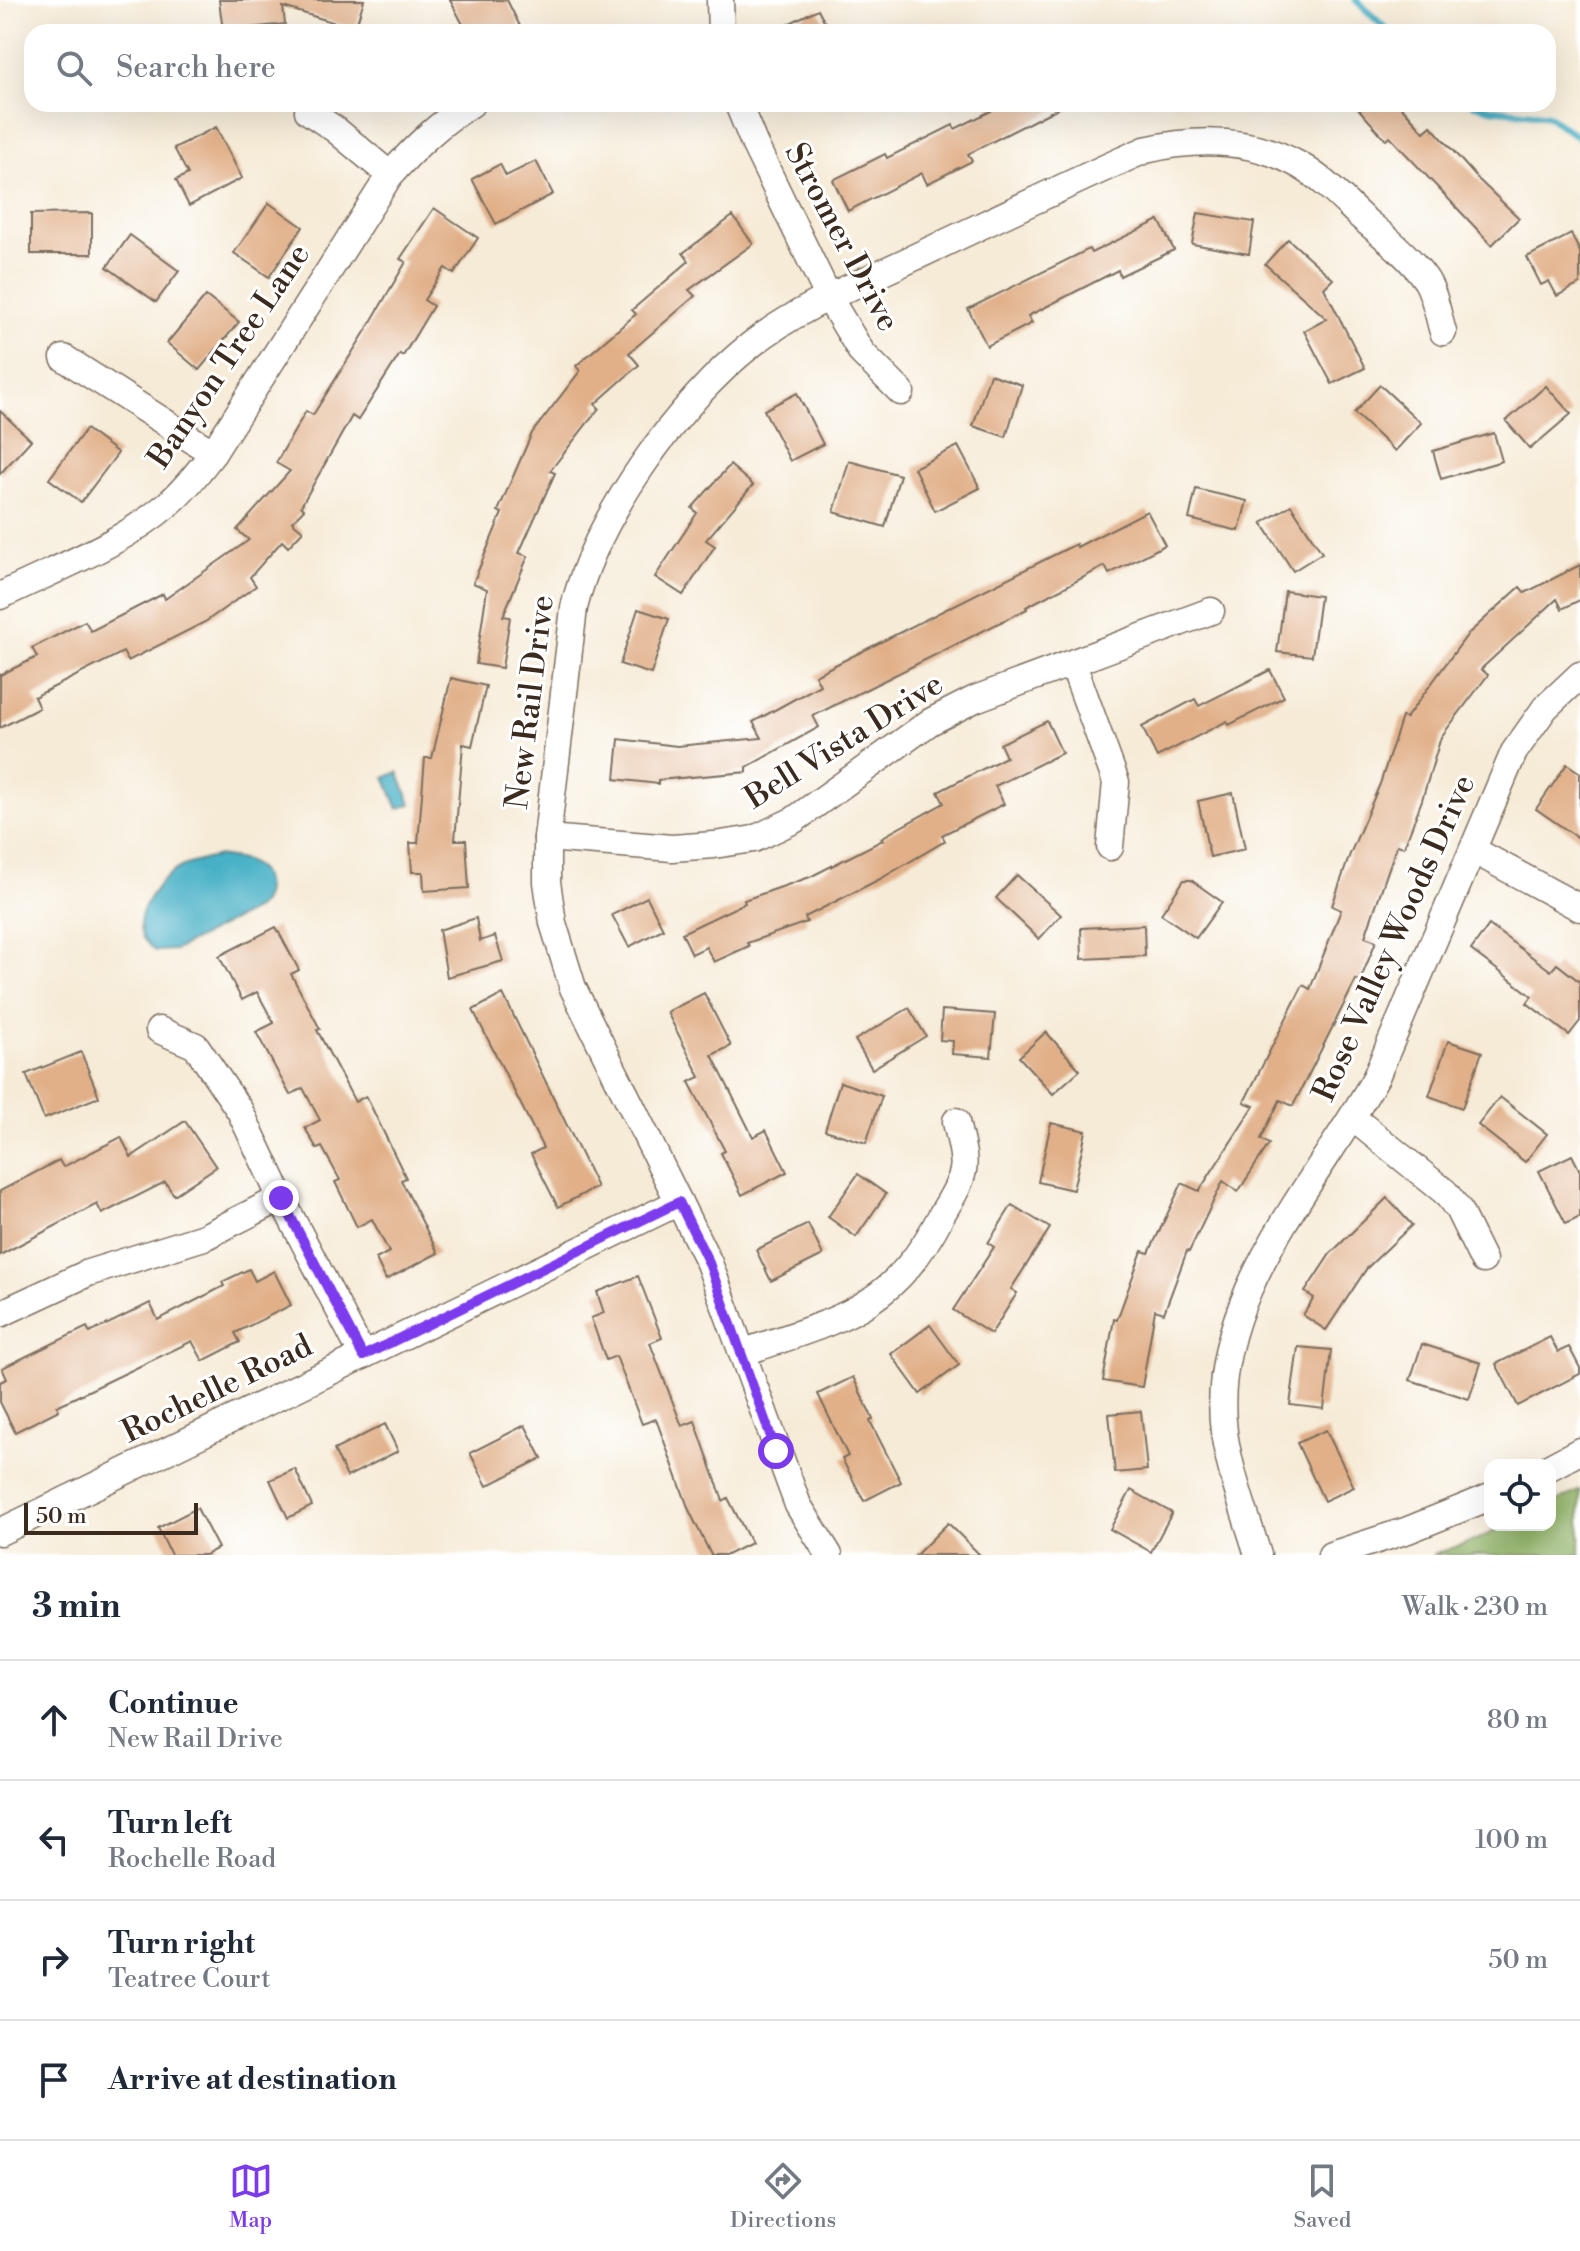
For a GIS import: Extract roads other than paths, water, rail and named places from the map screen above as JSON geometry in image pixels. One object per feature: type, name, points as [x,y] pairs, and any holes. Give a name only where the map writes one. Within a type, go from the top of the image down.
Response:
[{"type":"street","points":[[720,0],[721,24]]},
{"type":"street","points":[[309,112],[390,175]]},
{"type":"street","name":"Banyon Tree Lane","points":[[0,596],[120,538],[170,503],[213,453],[390,175],[420,141],[458,112]]},
{"type":"street","name":"Stromer Drive","points":[[741,112],[829,298],[862,353],[901,392]]},
{"type":"street","name":"New Rail Drive","points":[[829,1555],[798,1505],[709,1263],[573,988],[553,923],[547,882],[547,838],[574,608],[580,581],[604,531],[648,459],[684,411],[717,374],[753,343],[829,298],[1145,150],[1189,142],[1210,142],[1251,147],[1300,165],[1392,245],[1427,281],[1443,332]]},
{"type":"street","points":[[64,358],[213,453]]},
{"type":"street","name":"Bell Vista Drive","points":[[547,838],[672,848],[754,839],[794,820],[930,722],[975,699],[1211,611]]},
{"type":"street","points":[[1073,664],[1116,782],[1110,847]]},
{"type":"street","name":"Rose Valley Woods Drive","points":[[1258,1555],[1224,1431],[1227,1355],[1241,1304],[1255,1275],[1376,1077],[1514,752],[1529,727],[1580,675]]},
{"type":"street","points":[[1473,850],[1580,908]]},
{"type":"street","points":[[159,1030],[196,1046],[240,1111],[363,1356]]},
{"type":"street","points":[[1353,1118],[1445,1192],[1458,1209],[1483,1260]]},
{"type":"street","points":[[742,1353],[846,1316],[870,1303],[895,1283],[935,1228],[964,1169],[956,1121]]},
{"type":"street","points":[[0,1314],[88,1273],[204,1237],[281,1198]]},
{"type":"street","name":"Rochelle Road","points":[[0,1532],[679,1202]]},
{"type":"street","points":[[1556,1464],[1580,1451]]},
{"type":"street","points":[[1331,1555],[1408,1530],[1484,1499]]},
{"type":"water","points":[[398,772],[411,804],[398,809],[385,777]]},
{"type":"water","points":[[218,856],[245,861],[258,870],[266,889],[261,903],[256,909],[175,950],[155,951],[143,938],[140,926],[141,916],[151,896],[165,878],[181,867]]},
{"type":"waterway","points":[[1356,0],[1381,24]]},
{"type":"waterway","points":[[1520,112],[1547,115],[1580,139]]}]
